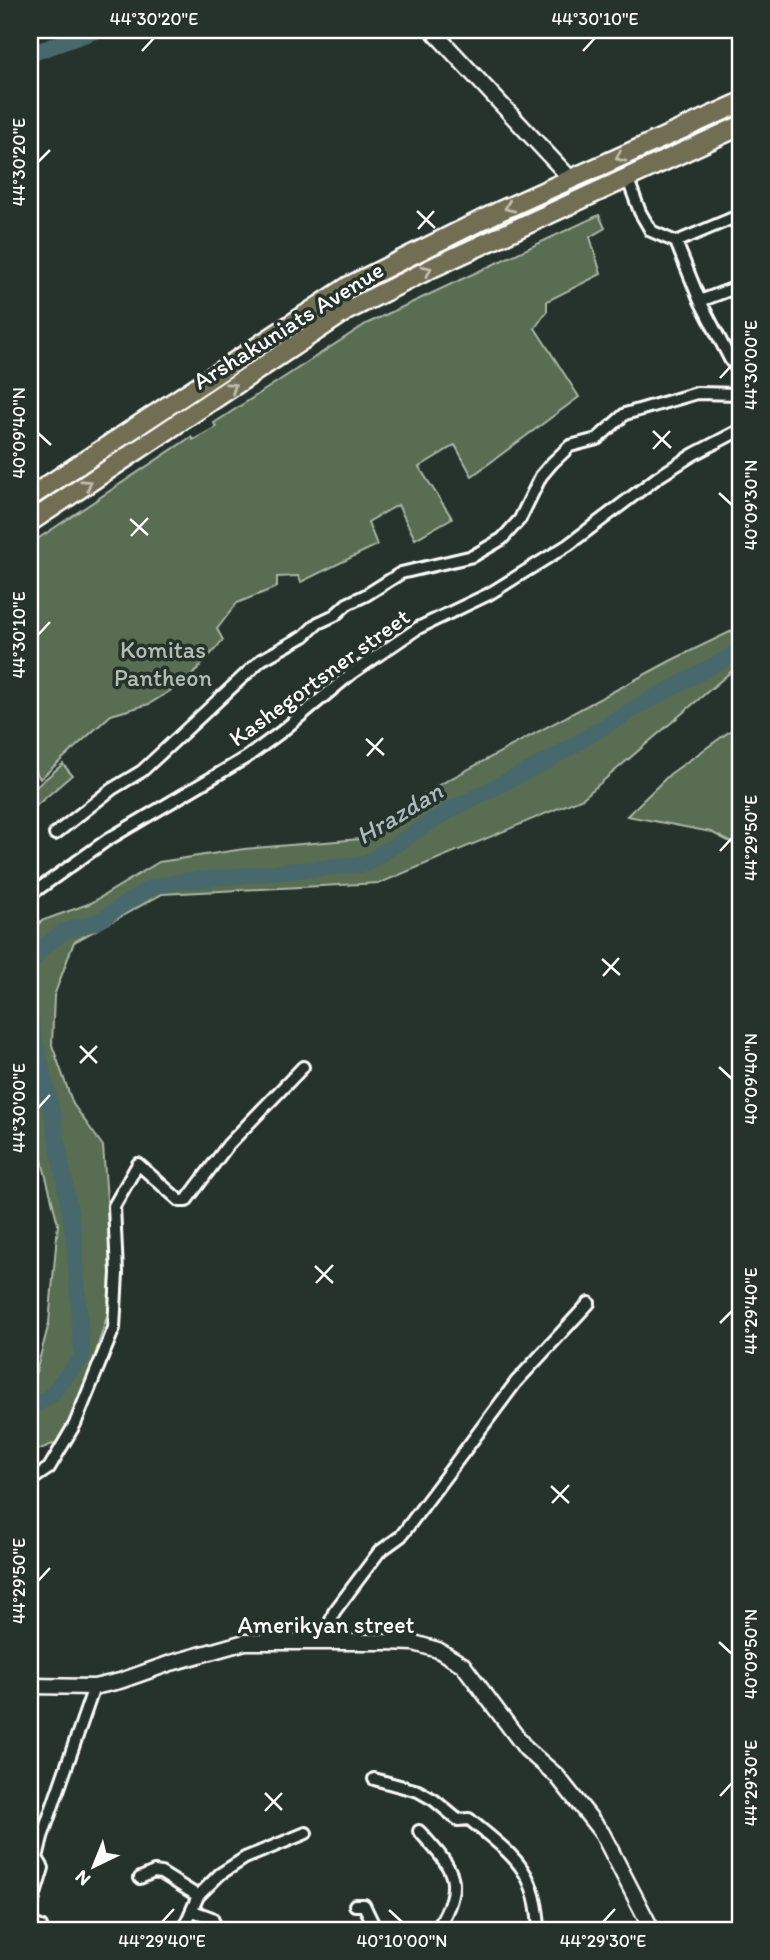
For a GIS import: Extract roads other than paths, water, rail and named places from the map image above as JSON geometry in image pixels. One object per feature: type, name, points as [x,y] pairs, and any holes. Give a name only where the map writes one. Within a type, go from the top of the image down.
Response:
[{"type":"main road","name":"Arshakuniats Avenue","points":[[30,497],[349,286],[500,211],[740,103]]},
{"type":"main road","points":[[707,118],[706,130],[716,137]]},
{"type":"main road","name":"Arshakuniats Avenue","points":[[30,522],[346,312],[424,272],[740,126]]},
{"type":"main road","points":[[669,135],[679,138],[681,142],[682,146],[677,155]]},
{"type":"street","points":[[432,30],[571,179]]},
{"type":"street","points":[[627,177],[640,212],[651,231],[676,242],[700,301],[730,361],[734,366],[740,367]]},
{"type":"street","points":[[676,242],[740,215]]},
{"type":"street","points":[[700,301],[740,286]]},
{"type":"street","name":"Kashegortsner street","points":[[55,834],[113,789],[142,771],[261,660],[304,636],[318,623],[335,615],[347,604],[381,586],[390,578],[473,556],[502,539],[520,520],[541,476],[570,446],[597,439],[625,414],[647,406],[697,393],[740,394]]},
{"type":"street","name":"Kashegortsner street","points":[[30,895],[107,840],[247,757],[352,673],[418,628],[489,594],[568,545],[658,477],[704,448],[740,430]]},
{"type":"street","points":[[30,1481],[49,1468],[75,1424],[114,1328],[117,1273],[114,1206],[138,1164],[180,1201],[186,1201],[228,1145],[303,1067]]},
{"type":"street","points":[[323,1643],[334,1612],[379,1552],[401,1536],[516,1382],[589,1303]]},
{"type":"street","name":"Amerikyan street","points":[[30,1686],[94,1687],[245,1642],[414,1643],[438,1650],[463,1665],[526,1749],[557,1776],[602,1833],[652,1930]]},
{"type":"street","points":[[30,1911],[43,1868],[37,1858],[42,1837],[94,1687]]},
{"type":"street","points":[[374,1779],[418,1791],[434,1800],[458,1820],[469,1819],[514,1856],[528,1874],[539,1930]]},
{"type":"street","points":[[419,1831],[441,1855],[451,1871],[453,1901],[438,1930]]},
{"type":"street","points":[[183,1930],[198,1896],[220,1874],[238,1862],[306,1833]]},
{"type":"street","points":[[140,1878],[154,1872],[160,1873],[198,1896]]},
{"type":"street","points":[[355,1905],[364,1905],[376,1930]]},
{"type":"street","points":[[193,1911],[212,1917],[218,1930]]},
{"type":"street","points":[[30,1922],[41,1927],[41,1930]]},
{"type":"waterway","points":[[30,54],[98,30]]},
{"type":"waterway","name":"Hrazdan","points":[[30,966],[40,950],[63,932],[97,922],[151,887],[184,881],[365,864],[450,810],[549,760],[635,708],[740,651]]},
{"type":"waterway","name":"Hrazdan","points":[[30,1019],[53,1117],[74,1236],[82,1357],[50,1396],[30,1408]]},
{"type":"park label","name":"Komitas Pantheon","points":[[163,663]]}]
